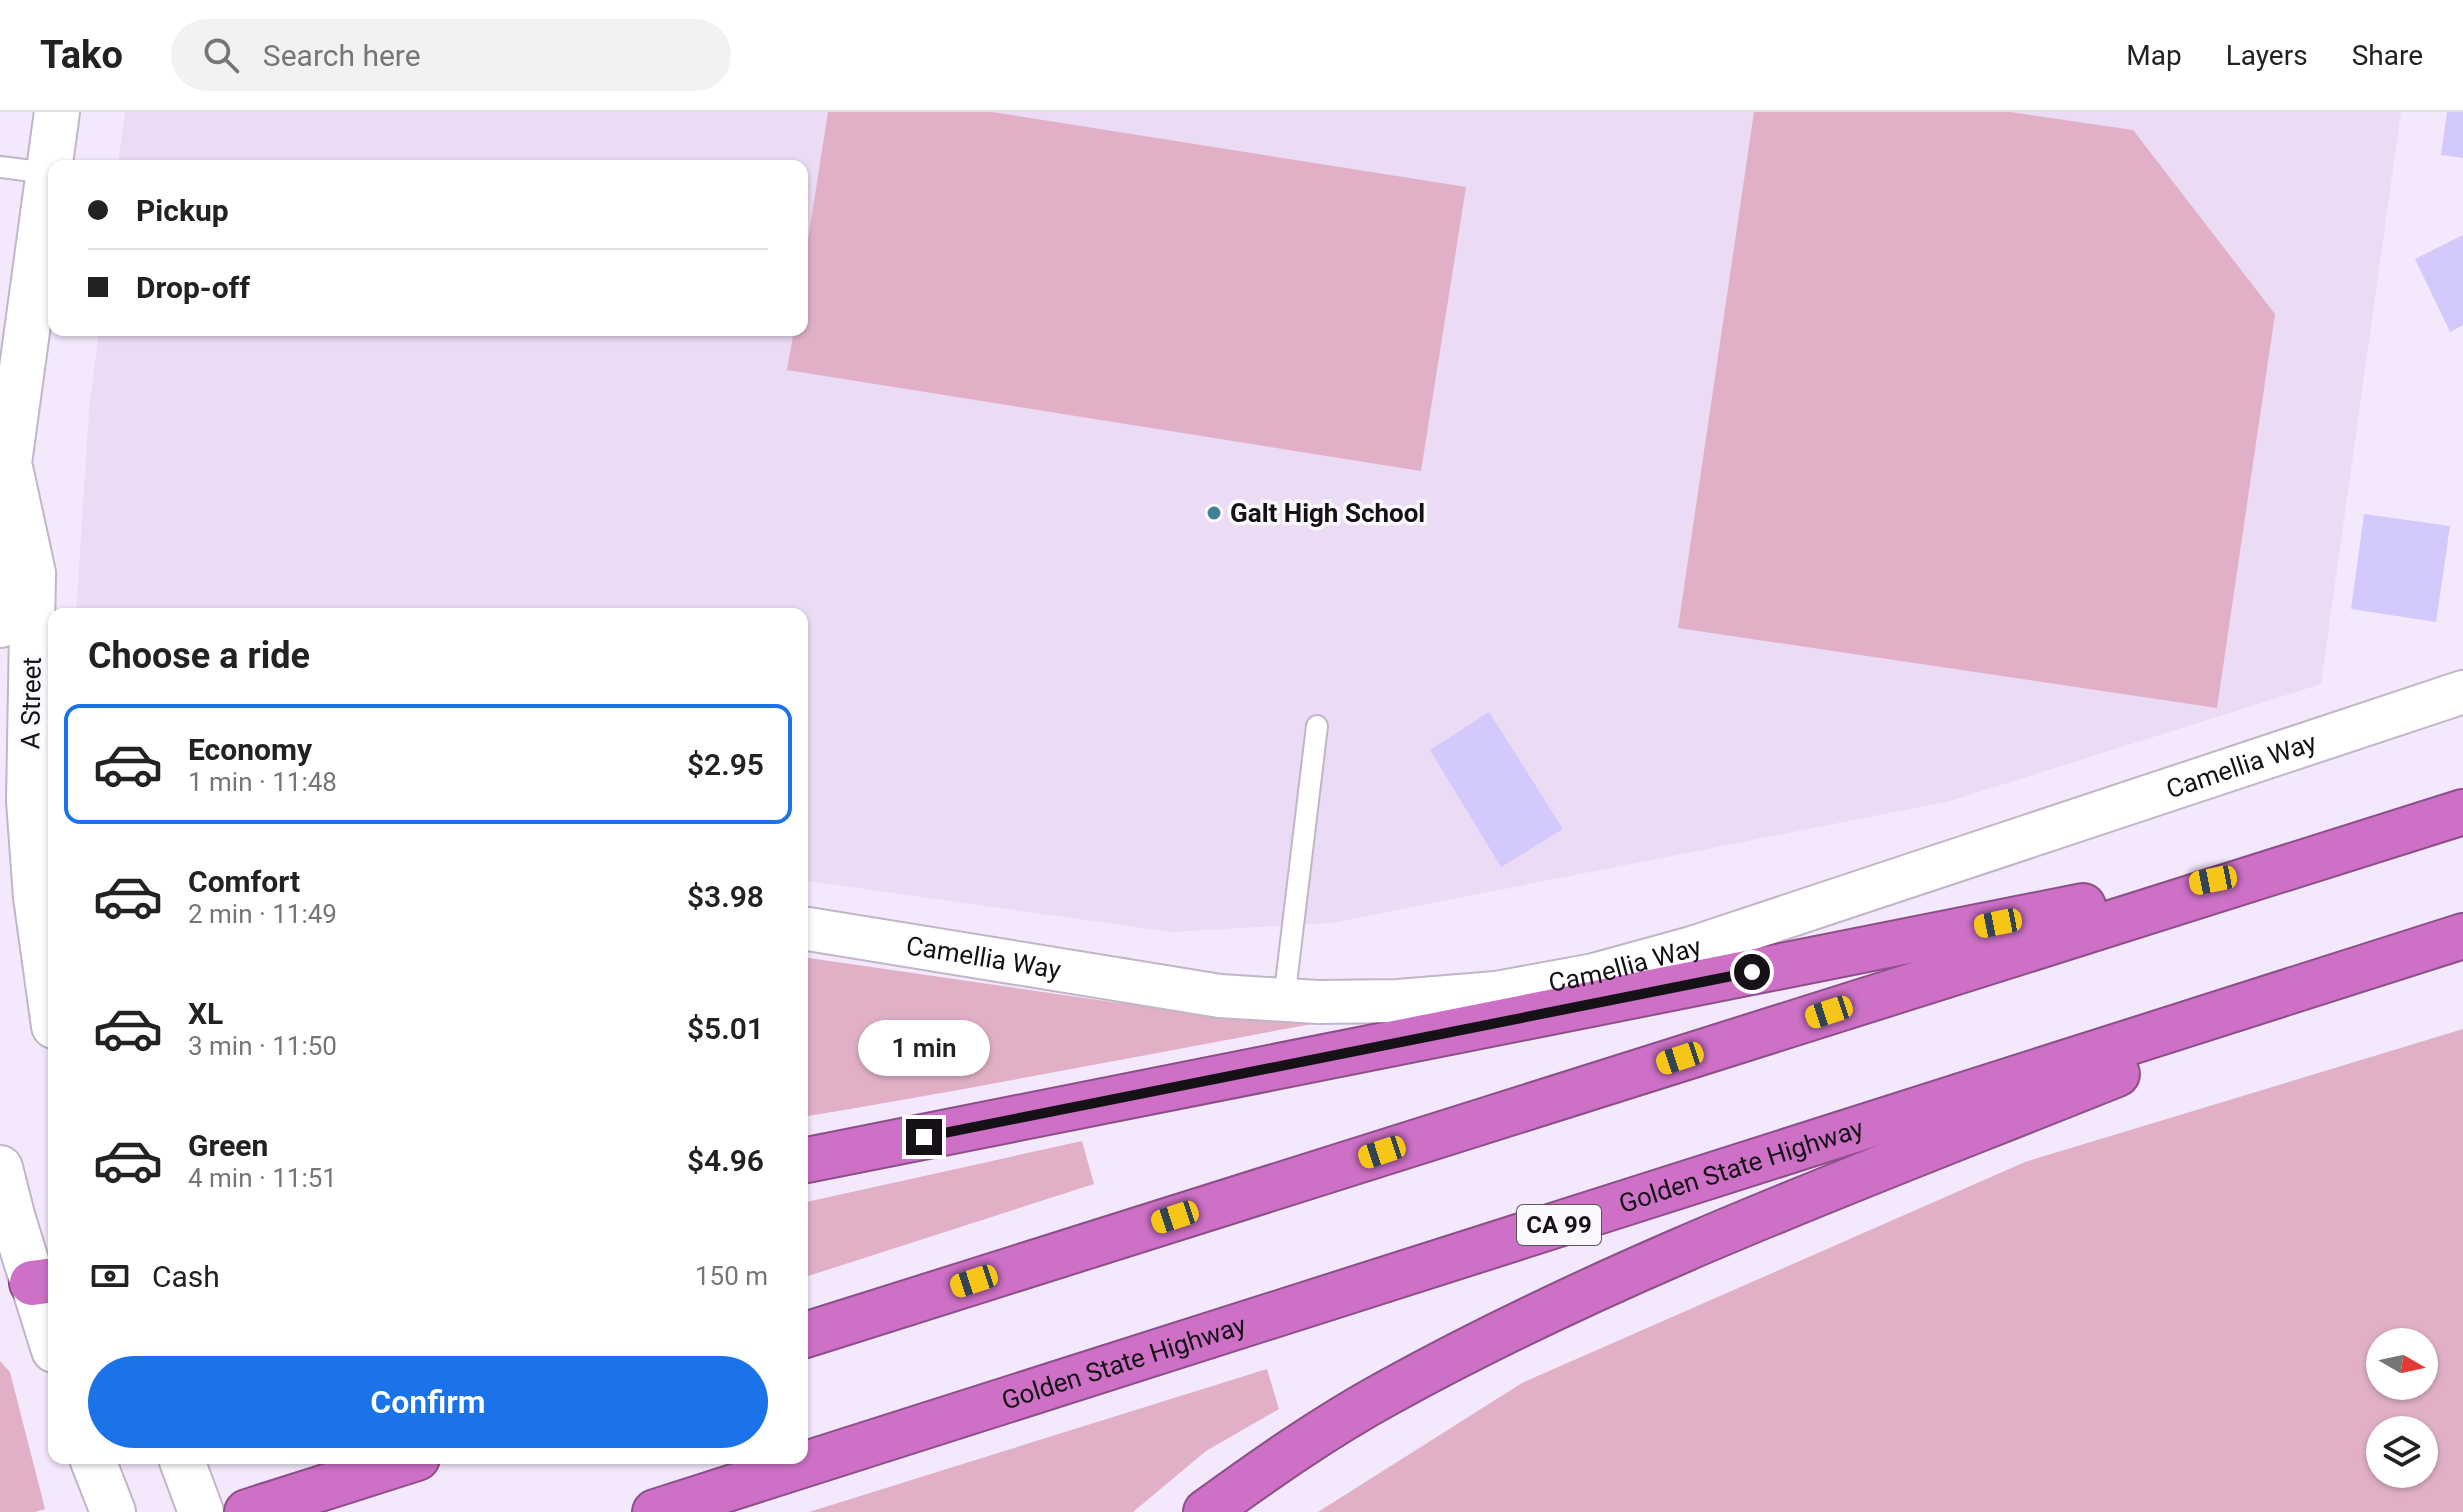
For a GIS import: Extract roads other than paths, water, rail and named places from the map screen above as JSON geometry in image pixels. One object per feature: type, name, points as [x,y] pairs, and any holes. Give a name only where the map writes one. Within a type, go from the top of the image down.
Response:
[{"type":"highway","points":[[808,1334],[2463,812]]},
{"type":"highway","points":[[808,1160],[2305,862]]},
{"type":"highway","points":[[1206,1512],[1276,1461],[1387,1393],[1539,1314],[1672,1253],[2457,938]]},
{"type":"highway","name":"Golden State Highway","points":[[808,1463],[2457,938]]},
{"type":"highway","points":[[247,1512],[398,1464]]},
{"type":"highway","name":"Golden State Highway","points":[[655,1512],[806,1464]]},
{"type":"main road","name":"A Street","points":[[51,160],[57,112]]},
{"type":"main road","name":"A Street","points":[[0,625],[5,476],[48,180]]},
{"type":"main road","name":"A Street","points":[[5,476],[33,573],[28,796],[36,897],[48,983]]},
{"type":"main road","points":[[0,1168],[29,1283],[48,1334]]},
{"type":"main road","points":[[94,1464],[113,1512]]},
{"type":"main road","points":[[183,1464],[201,1512]]},
{"type":"street","name":"Camellia Way","points":[[808,929],[1220,996],[1318,1002],[1398,1001],[1496,993],[1608,971],[1692,948],[2463,692]]},
{"type":"lane","points":[[0,167],[48,173]]},
{"type":"lane","points":[[1284,1000],[1317,726]]},
{"type":"place","name":"Galt High School","points":[[1214,513]]}]
